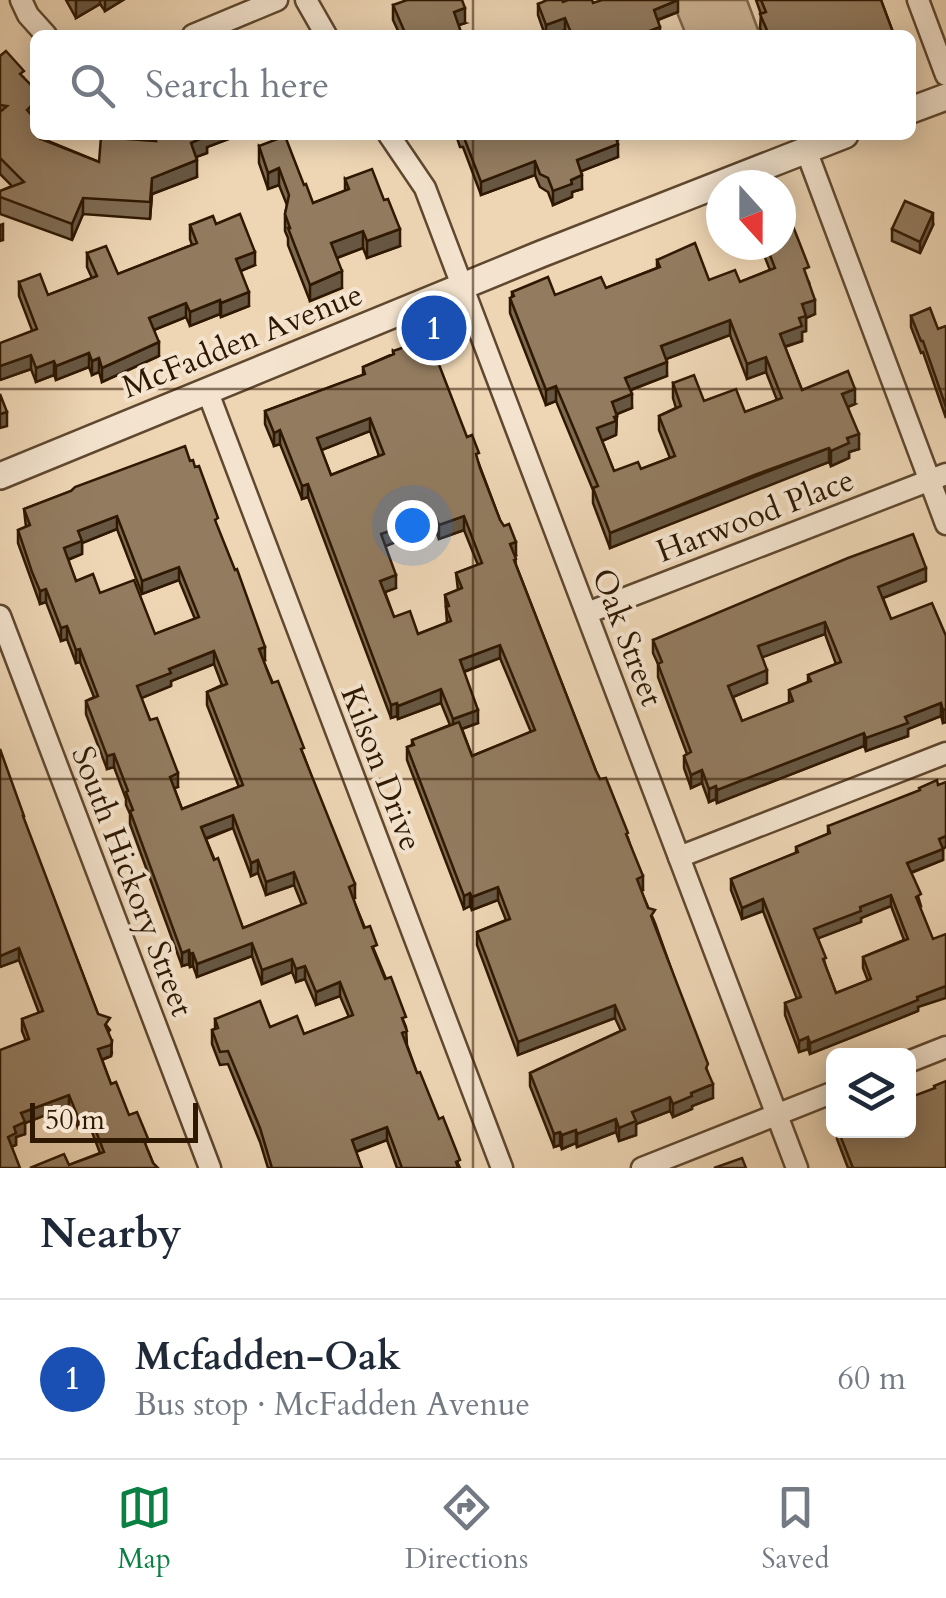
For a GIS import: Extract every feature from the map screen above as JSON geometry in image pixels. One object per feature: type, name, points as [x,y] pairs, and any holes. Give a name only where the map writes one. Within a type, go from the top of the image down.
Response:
[{"type":"street","points":[[21,0],[42,30]]},
{"type":"street","points":[[205,30],[277,0]]},
{"type":"street","points":[[306,0],[323,30]]},
{"type":"street","points":[[918,0],[946,75]]},
{"type":"street","points":[[916,108],[946,97]]},
{"type":"street","name":"Oak Street","points":[[393,140],[424,188],[797,1168]]},
{"type":"street","name":"McFadden Avenue","points":[[0,476],[462,286],[832,140]]},
{"type":"street","points":[[806,150],[937,477],[946,524]]},
{"type":"street","name":"Kilson Drive","points":[[206,390],[502,1168]]},
{"type":"street","name":"Harwood Place","points":[[587,613],[937,477]]},
{"type":"street","name":"South Hickory Street","points":[[0,616],[210,1168]]},
{"type":"street","points":[[679,857],[946,753]]},
{"type":"street","points":[[916,1059],[946,1047]]},
{"type":"street","points":[[642,1168],[826,1095]]},
{"type":"shaded area","points":[[672,0],[747,0],[758,30],[684,30]]},
{"type":"building","points":[[407,0],[462,0],[465,8],[454,12],[460,30],[404,30],[393,5]]},
{"type":"building","points":[[547,0],[678,0],[654,10],[660,27],[652,30],[570,30],[565,18],[546,25],[538,4]]},
{"type":"building","points":[[761,0],[881,0],[892,30],[767,30],[760,14],[766,12]]},
{"type":"building","points":[[6,51],[30,84],[30,140],[44,140],[99,162],[101,140],[198,140],[191,143],[197,160],[152,178],[150,202],[83,198],[72,224],[0,197],[0,191],[24,182],[0,158],[0,112],[7,106],[0,105],[0,56]]},
{"type":"building","points":[[287,140],[313,203],[349,189],[345,179],[372,169],[400,229],[367,241],[363,231],[331,243],[342,271],[310,285],[288,228],[285,214],[289,195],[279,168],[268,173],[259,146]]},
{"type":"building","points":[[465,140],[617,140],[618,144],[577,160],[582,175],[571,180],[572,184],[553,191],[535,161],[481,182]]},
{"type":"building","points":[[905,201],[933,213],[920,242],[892,229]]},
{"type":"building","points":[[240,214],[255,252],[236,259],[249,292],[190,312],[186,303],[149,318],[159,342],[102,368],[99,358],[92,361],[89,353],[56,366],[54,361],[36,368],[31,355],[0,366],[0,343],[37,329],[19,282],[40,274],[48,295],[97,276],[87,253],[106,246],[118,274],[197,243],[190,225],[213,216],[216,224]]},
{"type":"building","points":[[796,234],[809,267],[804,269],[815,300],[802,304],[806,316],[799,318],[802,326],[780,334],[802,390],[848,371],[855,389],[842,394],[859,434],[831,451],[829,448],[757,474],[610,533],[593,488],[598,486],[556,386],[546,390],[510,298],[514,296],[512,292],[548,277],[555,295],[601,277],[606,288],[660,267],[657,260],[695,243],[709,280],[735,270],[740,282],[775,268],[772,260],[796,260]],"holes":[[[730,320],[747,364],[766,357],[782,398],[745,412],[736,389],[704,401],[694,375],[673,383],[681,406],[659,416],[675,456],[641,469],[638,462],[614,471],[597,428],[616,421],[612,402],[632,394],[625,378],[667,362],[661,346]]]},
{"type":"building","points":[[930,308],[938,329],[946,326],[946,407],[911,316]]},
{"type":"building","points":[[422,341],[424,347],[431,344],[467,437],[472,435],[500,520],[504,526],[509,524],[516,542],[510,544],[514,560],[596,771],[600,779],[606,778],[628,833],[643,876],[637,879],[648,908],[655,910],[651,916],[708,1064],[713,1084],[673,1104],[670,1097],[632,1112],[636,1121],[619,1128],[616,1119],[577,1134],[576,1130],[554,1134],[530,1073],[625,1029],[615,1005],[518,1042],[477,932],[510,919],[498,887],[472,897],[470,893],[464,896],[407,747],[414,745],[412,740],[459,722],[472,756],[535,730],[500,645],[460,660],[478,710],[453,719],[441,689],[398,706],[391,705],[308,484],[302,486],[280,430],[274,433],[265,411],[365,374],[363,367],[394,354],[393,351]],"holes":[[[370,418],[384,454],[331,475],[317,438]],[[434,514],[439,525],[464,516],[482,563],[456,573],[462,588],[445,595],[451,621],[418,634],[410,611],[394,617],[380,581],[396,575],[381,534]]]},
{"type":"building","points":[[0,394],[7,412],[0,414]]},
{"type":"building","points":[[185,446],[190,461],[199,466],[218,518],[215,520],[265,647],[259,649],[272,683],[278,681],[304,748],[301,749],[355,884],[349,887],[364,928],[370,926],[377,945],[372,947],[385,979],[391,977],[406,1017],[402,1018],[407,1031],[402,1033],[439,1119],[443,1117],[460,1160],[456,1162],[458,1168],[402,1168],[387,1127],[352,1140],[362,1168],[272,1168],[228,1051],[220,1052],[212,1030],[218,1028],[215,1019],[260,1001],[270,1027],[297,1016],[304,1034],[353,1015],[340,982],[316,992],[305,966],[296,969],[292,959],[262,970],[252,943],[197,964],[189,950],[182,953],[130,811],[133,810],[128,791],[114,754],[107,756],[86,701],[98,696],[80,649],[76,650],[67,626],[61,628],[46,589],[40,591],[18,530],[30,525],[24,509]],"holes":[[[117,516],[142,581],[179,567],[199,617],[155,634],[134,580],[100,593],[93,574],[76,581],[64,548],[82,541],[78,531]],[[214,651],[227,684],[207,692],[243,785],[182,809],[170,777],[178,773],[157,718],[150,720],[137,686],[171,673],[169,669]],[[233,815],[251,863],[258,860],[266,882],[294,872],[306,903],[243,928],[218,858],[214,860],[201,827]]]},
{"type":"building","points":[[913,534],[926,568],[878,587],[891,619],[932,603],[946,636],[946,709],[941,703],[905,717],[908,723],[866,738],[864,733],[717,790],[716,786],[709,789],[702,770],[691,775],[684,756],[691,752],[653,640]],"holes":[[[825,622],[841,662],[808,675],[811,681],[789,690],[793,701],[742,721],[728,686],[767,670],[758,646]]]},
{"type":"building","points":[[0,749],[98,1014],[110,1018],[105,1025],[111,1045],[98,1049],[111,1084],[116,1082],[129,1115],[137,1112],[149,1141],[145,1143],[158,1168],[30,1168],[64,1154],[69,1165],[104,1152],[89,1113],[78,1117],[69,1095],[21,1113],[25,1122],[14,1127],[16,1133],[8,1137],[20,1168],[0,1168],[0,1050],[29,1039],[22,1019],[43,1011],[19,948],[0,956]]},
{"type":"building","points":[[937,780],[938,785],[946,782],[946,836],[939,839],[943,849],[907,863],[921,894],[916,897],[933,939],[946,934],[946,986],[810,1043],[808,1037],[799,1041],[785,1003],[801,997],[763,899],[742,908],[731,879],[798,852],[796,847],[830,833],[828,826]],"holes":[[[891,895],[908,939],[863,957],[871,979],[836,993],[814,929]]]},
{"type":"building","points":[[946,1081],[946,1168],[853,1168],[841,1138],[916,1138],[916,1095]]},
{"type":"building","points":[[742,1158],[746,1168],[714,1168]]},
{"type":"place","name":"Mcfadden-Oak","points":[[434,328]]}]
